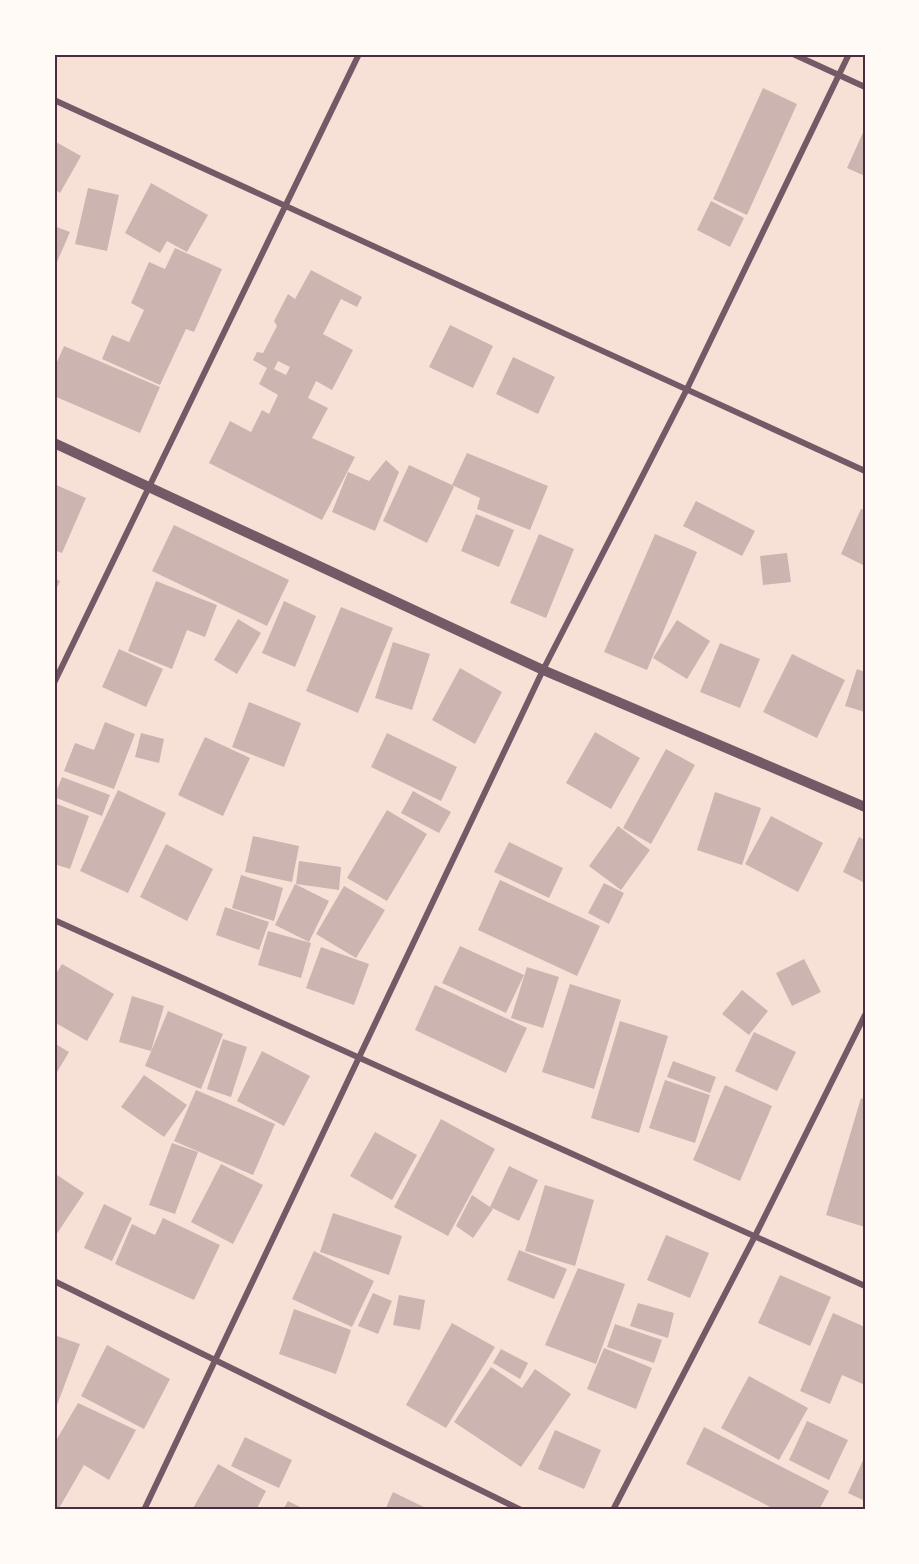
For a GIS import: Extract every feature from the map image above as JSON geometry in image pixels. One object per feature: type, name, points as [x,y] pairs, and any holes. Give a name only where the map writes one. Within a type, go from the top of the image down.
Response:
[{"type":"street","points":[[54,683],[287,207],[359,54]]},
{"type":"street","points":[[793,54],[865,87]]},
{"type":"street","points":[[144,1510],[543,670],[686,391],[849,54]]},
{"type":"street","points":[[54,100],[865,471]]},
{"type":"street","points":[[54,442],[543,670],[865,807]]},
{"type":"street","points":[[54,920],[756,1234],[865,1286]]},
{"type":"street","points":[[613,1510],[756,1234],[865,1015]]},
{"type":"street","points":[[54,1281],[521,1510]]},
{"type":"building","points":[[763,88],[797,104],[747,215],[713,199]]},
{"type":"building","points":[[865,128],[865,176],[847,168]]},
{"type":"building","points":[[54,141],[81,156],[60,193],[54,189]]},
{"type":"building","points":[[151,183],[208,215],[187,252],[167,241],[160,253],[125,233]]},
{"type":"building","points":[[88,188],[119,195],[107,251],[75,244]]},
{"type":"building","points":[[711,201],[744,218],[730,247],[697,230]]},
{"type":"building","points":[[54,226],[70,232],[57,262],[54,261]]},
{"type":"building","points":[[175,248],[222,269],[194,332],[186,329],[160,385],[102,359],[112,335],[129,342],[144,310],[131,303],[149,262],[165,269]]},
{"type":"building","points":[[311,270],[362,297],[357,307],[341,299],[323,334],[353,350],[332,390],[316,381],[308,398],[328,408],[312,438],[355,457],[322,520],[209,463],[230,421],[251,432],[262,410],[269,414],[278,395],[259,384],[267,368],[253,360],[257,352],[263,353],[277,326],[274,321],[288,294],[295,299]],"holes":[[[278,361],[290,367],[286,375],[274,369]]]},
{"type":"building","points":[[450,325],[493,346],[473,388],[429,367]]},
{"type":"building","points":[[64,346],[160,387],[140,433],[54,396],[54,369]]},
{"type":"building","points":[[513,357],[555,377],[538,414],[496,394]]},
{"type":"building","points":[[467,453],[548,486],[530,530],[477,509],[480,498],[452,485]]},
{"type":"building","points":[[386,460],[399,472],[375,531],[332,512],[348,472],[369,481]]},
{"type":"building","points":[[409,465],[454,487],[427,543],[383,521]]},
{"type":"building","points":[[54,484],[86,498],[62,553],[54,550]]},
{"type":"building","points":[[696,501],[755,531],[742,556],[683,526]]},
{"type":"building","points":[[861,509],[865,510],[865,566],[841,554]]},
{"type":"building","points":[[476,514],[514,530],[499,567],[461,551]]},
{"type":"building","points":[[174,525],[289,580],[267,626],[152,571]]},
{"type":"building","points":[[539,534],[574,549],[546,618],[510,603]]},
{"type":"building","points":[[655,534],[697,552],[647,670],[604,652]]},
{"type":"building","points":[[787,553],[791,582],[763,585],[760,556]]},
{"type":"building","points":[[54,578],[60,581],[54,594]]},
{"type":"building","points":[[156,581],[217,605],[205,637],[187,630],[172,669],[128,651]]},
{"type":"building","points":[[284,601],[316,616],[295,667],[262,653]]},
{"type":"building","points":[[341,607],[393,628],[358,713],[306,691]]},
{"type":"building","points":[[238,619],[261,633],[237,674],[214,660]]},
{"type":"building","points":[[677,620],[710,641],[687,679],[653,658]]},
{"type":"building","points":[[393,642],[430,654],[412,710],[375,698]]},
{"type":"building","points":[[720,643],[760,659],[740,708],[700,692]]},
{"type":"building","points":[[119,649],[163,669],[146,707],[102,687]]},
{"type":"building","points":[[792,654],[845,680],[817,738],[763,712]]},
{"type":"building","points":[[460,668],[502,692],[475,744],[432,720]]},
{"type":"building","points":[[857,669],[865,672],[865,712],[845,706]]},
{"type":"building","points":[[249,702],[301,723],[284,767],[232,747]]},
{"type":"building","points":[[105,722],[135,734],[114,789],[64,771],[75,743],[94,750]]},
{"type":"building","points":[[595,732],[640,758],[611,809],[566,783]]},
{"type":"building","points":[[141,733],[164,739],[159,763],[135,757]]},
{"type":"building","points":[[387,733],[457,767],[441,801],[371,767]]},
{"type":"building","points":[[205,737],[250,758],[223,816],[178,795]]},
{"type":"building","points":[[666,749],[695,765],[651,844],[623,828]]},
{"type":"building","points":[[62,777],[110,795],[102,816],[54,797]]},
{"type":"building","points":[[118,790],[166,813],[128,893],[80,871]]},
{"type":"building","points":[[413,791],[451,812],[439,833],[401,813]]},
{"type":"building","points":[[715,792],[761,808],[742,865],[697,850]]},
{"type":"building","points":[[54,803],[89,816],[70,869],[54,864]]},
{"type":"building","points":[[387,810],[427,834],[387,901],[347,878]]},
{"type":"building","points":[[771,816],[823,843],[798,892],[745,864]]},
{"type":"building","points":[[618,826],[650,850],[621,890],[589,866]]},
{"type":"building","points":[[253,836],[299,846],[292,882],[245,872]]},
{"type":"building","points":[[859,837],[865,840],[865,883],[843,872]]},
{"type":"building","points":[[509,842],[563,868],[549,898],[494,872]]},
{"type":"building","points":[[166,844],[213,869],[187,921],[140,897]]},
{"type":"building","points":[[299,861],[341,867],[339,890],[296,884]]},
{"type":"building","points":[[241,875],[283,888],[274,921],[232,908]]},
{"type":"building","points":[[500,880],[600,926],[577,976],[478,930]]},
{"type":"building","points":[[604,883],[624,893],[609,924],[588,913]]},
{"type":"building","points":[[295,884],[329,901],[309,942],[275,925]]},
{"type":"building","points":[[344,886],[385,910],[356,958],[316,934]]},
{"type":"building","points":[[225,907],[269,922],[259,950],[216,935]]},
{"type":"building","points":[[268,931],[311,943],[301,978],[258,965]]},
{"type":"building","points":[[460,946],[524,975],[506,1013],[442,983]]},
{"type":"building","points":[[321,947],[369,964],[354,1005],[306,988]]},
{"type":"building","points":[[804,959],[821,992],[792,1006],[776,973]]},
{"type":"building","points":[[62,964],[114,994],[87,1041],[54,1022],[54,977]]},
{"type":"building","points":[[527,967],[559,977],[543,1028],[511,1018]]},
{"type":"building","points":[[570,984],[621,1000],[594,1089],[542,1072]]},
{"type":"building","points":[[435,985],[527,1028],[506,1073],[415,1030]]},
{"type":"building","points":[[742,990],[768,1011],[749,1035],[722,1014]]},
{"type":"building","points":[[132,996],[164,1006],[151,1051],[119,1042]]},
{"type":"building","points":[[168,1011],[223,1034],[201,1089],[145,1066]]},
{"type":"building","points":[[620,1021],[668,1036],[639,1133],[591,1118]]},
{"type":"building","points":[[754,1032],[796,1052],[777,1091],[735,1071]]},
{"type":"building","points":[[223,1039],[247,1047],[231,1097],[207,1089]]},
{"type":"building","points":[[54,1043],[69,1052],[57,1072],[54,1070]]},
{"type":"building","points":[[262,1051],[310,1076],[284,1126],[237,1101]]},
{"type":"building","points":[[673,1061],[716,1077],[710,1093],[667,1077]]},
{"type":"building","points":[[144,1075],[187,1105],[164,1137],[121,1107]]},
{"type":"building","points":[[665,1080],[710,1095],[695,1143],[649,1128]]},
{"type":"building","points":[[725,1085],[772,1106],[740,1181],[693,1160]]},
{"type":"building","points":[[196,1090],[275,1124],[253,1175],[174,1141]]},
{"type":"building","points":[[861,1098],[865,1100],[865,1227],[826,1215]]},
{"type":"building","points":[[441,1119],[495,1149],[448,1236],[394,1207]]},
{"type":"building","points":[[375,1132],[417,1155],[392,1200],[350,1176]]},
{"type":"building","points":[[172,1143],[198,1152],[175,1214],[149,1205]]},
{"type":"building","points":[[221,1164],[263,1185],[233,1244],[191,1222]]},
{"type":"building","points":[[509,1166],[538,1180],[519,1221],[490,1207]]},
{"type":"building","points":[[54,1173],[84,1193],[54,1238]]},
{"type":"building","points":[[545,1185],[594,1200],[575,1266],[525,1251]]},
{"type":"building","points":[[472,1195],[493,1209],[473,1238],[456,1226]]},
{"type":"building","points":[[104,1204],[132,1218],[112,1261],[84,1248]]},
{"type":"building","points":[[333,1213],[402,1236],[389,1275],[320,1252]]},
{"type":"building","points":[[163,1218],[220,1245],[194,1300],[115,1264],[132,1224],[155,1235]]},
{"type":"building","points":[[666,1235],[709,1253],[690,1298],[647,1280]]},
{"type":"building","points":[[519,1250],[567,1269],[554,1299],[507,1280]]},
{"type":"building","points":[[314,1251],[374,1281],[352,1327],[292,1299]]},
{"type":"building","points":[[578,1268],[625,1284],[596,1364],[545,1345]]},
{"type":"building","points":[[780,1275],[831,1297],[810,1346],[758,1323]]},
{"type":"building","points":[[373,1293],[392,1301],[378,1334],[358,1326]]},
{"type":"building","points":[[399,1295],[425,1300],[420,1330],[393,1325]]},
{"type":"building","points":[[638,1303],[674,1313],[668,1338],[630,1326]]},
{"type":"building","points":[[294,1309],[351,1330],[336,1374],[279,1354]]},
{"type":"building","points":[[833,1313],[865,1327],[865,1385],[842,1375],[830,1404],[800,1391]]},
{"type":"building","points":[[452,1323],[495,1347],[446,1428],[406,1405]]},
{"type":"building","points":[[615,1324],[662,1340],[654,1363],[607,1347]]},
{"type":"building","points":[[54,1335],[80,1344],[54,1413]]},
{"type":"building","points":[[107,1345],[170,1379],[144,1429],[81,1396]]},
{"type":"building","points":[[604,1348],[652,1368],[636,1409],[587,1389]]},
{"type":"building","points":[[501,1349],[528,1363],[520,1379],[493,1363]]},
{"type":"building","points":[[491,1367],[522,1388],[535,1369],[571,1394],[521,1467],[454,1422]]},
{"type":"building","points":[[749,1376],[808,1408],[779,1460],[721,1428]]},
{"type":"building","points":[[78,1403],[136,1430],[109,1480],[84,1465],[58,1510],[54,1510],[54,1444]]},
{"type":"building","points":[[807,1421],[848,1440],[829,1480],[789,1460]]},
{"type":"building","points":[[704,1427],[829,1491],[819,1510],[776,1510],[686,1464]]},
{"type":"building","points":[[555,1430],[601,1450],[584,1489],[538,1469]]},
{"type":"building","points":[[245,1437],[292,1460],[279,1488],[231,1466]]},
{"type":"building","points":[[865,1456],[865,1501],[848,1493]]},
{"type":"building","points":[[218,1464],[266,1491],[256,1510],[192,1510]]},
{"type":"building","points":[[393,1492],[430,1510],[385,1510]]},
{"type":"building","points":[[288,1501],[306,1510],[283,1510]]}]
